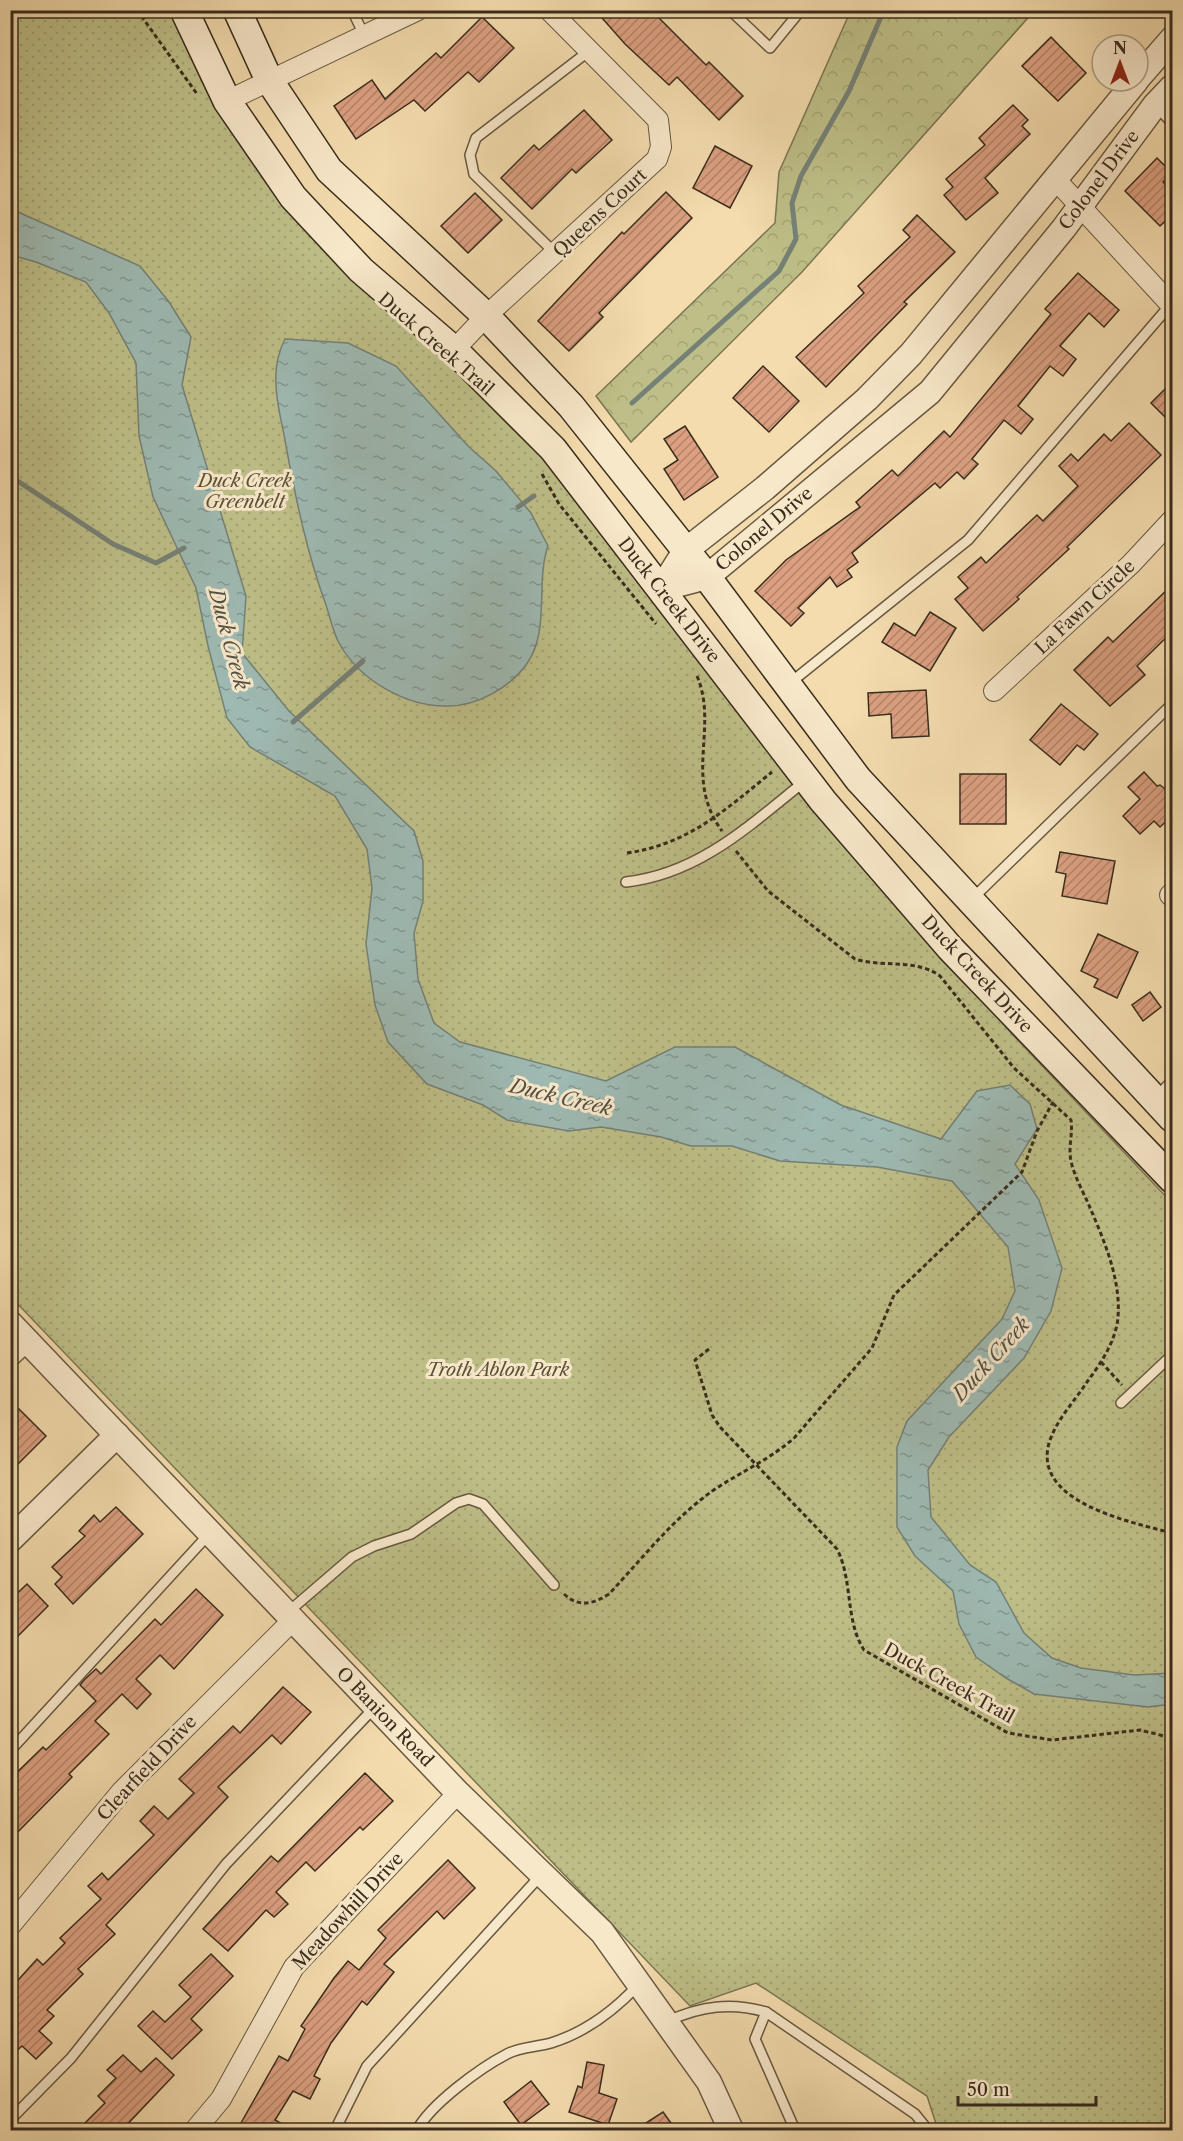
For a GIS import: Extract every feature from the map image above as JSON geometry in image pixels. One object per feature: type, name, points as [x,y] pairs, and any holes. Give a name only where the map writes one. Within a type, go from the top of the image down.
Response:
[{"type":"main road","name":"Duck Creek Drive","points":[[184,10],[215,101],[293,197],[362,270],[454,350],[553,449],[807,779],[950,948],[1173,1179]]},
{"type":"main road","points":[[237,10],[269,80],[329,170],[486,316],[571,406],[684,551],[707,577],[786,686],[858,779],[969,902],[1163,1090],[1173,1118]]},
{"type":"street","points":[[215,101],[269,80],[417,10]]},
{"type":"street","name":"Queens Court","points":[[454,350],[486,316],[657,159],[661,147],[658,120],[549,10]]},
{"type":"street","name":"Colonel Drive","points":[[1150,65],[1173,39]]},
{"type":"street","name":"Colonel Drive","points":[[661,590],[707,577],[930,392],[1080,206],[1155,105],[1173,87]]},
{"type":"street","name":"Colonel Drive","points":[[661,590],[684,551],[765,488],[867,399],[911,354],[1126,93]]},
{"type":"street","points":[[1056,180],[1172,305]]},
{"type":"street","name":"La Fawn Circle","points":[[994,691],[1131,564],[1173,520]]},
{"type":"street","name":"O Banion Road","points":[[10,1323],[458,1793],[602,1932],[710,2082],[731,2130]]},
{"type":"street","points":[[10,1540],[117,1435]]},
{"type":"street","name":"Clearfield Drive","points":[[10,1926],[122,1791],[290,1617]]},
{"type":"street","name":"Meadowhill Drive","points":[[195,2130],[221,2099],[294,1967],[458,1793]]},
{"type":"lane","points":[[352,10],[364,35]]},
{"type":"lane","points":[[730,10],[770,48],[801,10]]},
{"type":"lane","points":[[556,254],[474,174],[470,155],[476,138],[589,51]]},
{"type":"lane","points":[[1155,105],[1173,123]]},
{"type":"lane","points":[[786,686],[968,540],[1172,305]]},
{"type":"lane","points":[[969,902],[1173,704]]},
{"type":"lane","points":[[626,882],[649,880],[679,870],[729,842],[807,779]]},
{"type":"lane","points":[[10,1364],[31,1344]]},
{"type":"lane","points":[[1120,1404],[1173,1355]]},
{"type":"lane","points":[[290,1617],[352,1557],[374,1546],[411,1534],[456,1503],[469,1499],[483,1504],[554,1585]]},
{"type":"lane","points":[[10,1751],[210,1533]]},
{"type":"lane","points":[[10,2120],[71,2058],[226,1864],[375,1707]]},
{"type":"lane","points":[[335,2130],[367,2066],[541,1874]]},
{"type":"lane","points":[[417,2130],[423,2120],[457,2088],[508,2053],[551,2043],[578,2032],[616,2009],[639,1984]]},
{"type":"lane","points":[[666,2022],[688,2012],[712,2007],[743,2006],[766,2012],[915,2114],[928,2130]]},
{"type":"lane","points":[[766,2012],[755,2039],[795,2130]]},
{"type":"path","points":[[137,10],[215,101]]},
{"type":"path","points":[[539,470],[559,504],[659,627]]},
{"type":"path","points":[[695,672],[701,688],[704,714],[701,768],[707,807],[729,842],[768,891],[855,959],[931,969],[940,976],[1001,1054],[1071,1120],[1070,1146],[1073,1166],[1109,1259],[1118,1301],[1118,1318],[1114,1337],[1101,1362],[1052,1435],[1048,1451],[1051,1469],[1060,1486],[1078,1502],[1112,1516],[1173,1533]]},
{"type":"path","points":[[701,688],[709,692]]},
{"type":"path","points":[[627,853],[646,850],[682,838],[713,819],[775,770]]},
{"type":"path","points":[[554,1585],[575,1602],[596,1602],[603,1598],[686,1511],[755,1464],[781,1450],[795,1437],[872,1348],[894,1295],[1023,1172],[1037,1131],[1053,1102]]},
{"type":"path","name":"Duck Creek Trail","points":[[709,1349],[695,1360],[712,1415],[755,1464],[837,1549],[847,1574],[859,1642],[872,1656],[1008,1734],[1052,1740],[1140,1730],[1173,1738]]},
{"type":"path","points":[[1101,1362],[1130,1395]]},
{"type":"green space","points":[[851,10],[1034,11],[802,272],[631,442],[596,396],[775,223],[779,172]]},
{"type":"green space","name":"Duck Creek Greenbelt","points":[[11,11],[178,11],[225,104],[542,457],[735,704],[815,813],[1014,1036],[1172,1203],[1172,2130],[938,2130],[927,2096],[756,1983],[690,2006],[11,1297]]},
{"type":"water","name":"Duck Creek","points":[[11,209],[140,266],[169,302],[191,337],[182,385],[246,596],[242,653],[289,711],[414,831],[423,861],[423,901],[414,933],[418,979],[434,1023],[460,1042],[606,1081],[675,1047],[735,1047],[841,1105],[941,1139],[977,1091],[1010,1085],[1030,1104],[1037,1129],[1015,1164],[1039,1200],[1062,1268],[1051,1311],[1024,1358],[949,1437],[928,1470],[931,1517],[970,1565],[996,1582],[1024,1633],[1052,1658],[1081,1668],[1134,1675],[1172,1673],[1172,1704],[1148,1707],[1034,1694],[1006,1678],[976,1657],[959,1624],[953,1591],[915,1556],[897,1527],[897,1447],[907,1421],[1002,1319],[1015,1291],[1008,1247],[952,1181],[877,1167],[780,1161],[732,1146],[691,1146],[661,1137],[601,1127],[569,1131],[507,1120],[483,1105],[427,1084],[388,1042],[375,1005],[366,944],[372,888],[367,849],[335,796],[250,747],[227,718],[196,588],[153,497],[139,436],[136,363],[109,313],[86,282],[36,262],[11,255]]},
{"type":"water","points":[[285,339],[348,343],[396,366],[469,447],[496,471],[531,513],[548,546],[544,560],[541,622],[538,637],[534,652],[526,665],[511,681],[492,694],[470,703],[448,706],[432,705],[401,697],[372,680],[359,669],[339,643],[313,566],[278,407],[276,372]]},
{"type":"building","points":[[595,10],[651,10],[706,65],[709,62],[743,96],[719,120],[677,77],[669,85],[625,44]]},
{"type":"building","points":[[482,17],[514,48],[479,82],[468,72],[425,111],[414,100],[356,139],[334,106],[372,80],[385,99],[436,53],[441,58]]},
{"type":"building","points":[[1051,37],[1086,73],[1058,101],[1022,66]]},
{"type":"building","points":[[1013,105],[1028,120],[1022,126],[1030,134],[985,178],[998,193],[966,220],[944,195],[953,187],[946,179],[985,145],[979,138]]},
{"type":"building","points":[[584,110],[612,140],[576,173],[572,169],[532,209],[501,178],[534,145],[539,150]]},
{"type":"building","points":[[715,146],[752,166],[730,208],[693,188]]},
{"type":"building","points":[[1157,158],[1172,173],[1163,182],[1173,192],[1173,214],[1160,226],[1125,191]]},
{"type":"building","points":[[666,192],[692,218],[599,313],[603,317],[569,351],[538,321],[622,232],[624,234]]},
{"type":"building","points":[[475,193],[502,220],[468,253],[441,226]]},
{"type":"building","points":[[917,215],[955,252],[904,302],[907,304],[826,387],[796,357],[864,293],[858,286],[910,237],[903,230]]},
{"type":"building","points":[[1078,273],[1119,310],[1104,327],[1089,313],[1060,346],[1076,359],[1063,376],[1050,366],[1018,406],[1033,419],[1021,434],[1004,420],[972,459],[978,464],[964,479],[957,472],[940,488],[935,483],[852,553],[858,562],[847,570],[852,577],[837,587],[830,577],[798,608],[804,613],[791,626],[755,591],[786,560],[860,507],[856,502],[892,470],[898,476],[944,431],[950,437],[1051,314],[1045,309]]},
{"type":"building","points":[[763,366],[799,401],[769,432],[733,398]]},
{"type":"building","points":[[1173,381],[1173,425],[1151,403]]},
{"type":"building","points":[[1129,423],[1161,455],[1067,547],[1069,549],[1017,597],[1019,599],[983,631],[955,599],[968,588],[958,577],[981,557],[986,563],[1037,515],[1043,521],[1078,486],[1059,466],[1071,454],[1078,461],[1104,434],[1111,441]]},
{"type":"building","points":[[685,426],[718,477],[684,500],[664,469],[678,460],[664,439]]},
{"type":"building","points":[[1173,584],[1173,631],[1137,666],[1145,675],[1110,706],[1074,670],[1108,637],[1113,642]]},
{"type":"building","points":[[930,612],[956,628],[930,671],[882,642],[894,623],[915,636]]},
{"type":"building","points":[[926,690],[929,736],[892,738],[891,714],[869,716],[868,693]]},
{"type":"building","points":[[1061,704],[1098,734],[1084,750],[1077,745],[1060,765],[1030,740]]},
{"type":"building","points":[[1144,772],[1157,786],[1160,785],[1173,795],[1173,815],[1160,827],[1154,821],[1140,834],[1123,816],[1140,799],[1128,787]]},
{"type":"building","points":[[960,774],[1006,774],[1006,824],[960,824]]},
{"type":"building","points":[[1060,852],[1115,861],[1107,904],[1062,896],[1066,874],[1056,872]]},
{"type":"building","points":[[1098,934],[1138,952],[1117,998],[1094,987],[1098,979],[1081,971]]},
{"type":"building","points":[[1150,992],[1161,1007],[1143,1021],[1132,1005]]},
{"type":"building","points":[[19,1409],[46,1436],[10,1472],[10,1417]]},
{"type":"building","points":[[116,1507],[143,1534],[73,1604],[55,1584],[62,1577],[52,1567],[85,1536],[79,1531],[94,1515],[100,1522]]},
{"type":"building","points":[[27,1584],[48,1606],[10,1644],[10,1600]]},
{"type":"building","points":[[196,1589],[223,1615],[174,1669],[160,1655],[136,1679],[151,1694],[137,1709],[122,1694],[95,1721],[109,1734],[69,1774],[72,1777],[10,1840],[10,1779],[43,1747],[46,1750],[96,1701],[80,1685],[84,1680],[96,1669],[101,1674],[155,1619],[161,1625]]},
{"type":"building","points":[[283,1687],[311,1712],[281,1744],[272,1735],[218,1787],[228,1797],[106,1925],[115,1934],[78,1969],[83,1974],[47,2010],[54,2016],[39,2031],[52,2043],[36,2059],[22,2046],[10,2057],[10,2017],[17,2010],[10,2004],[10,1989],[37,1959],[43,1965],[65,1943],[60,1938],[101,1899],[88,1886],[102,1873],[108,1880],[154,1835],[140,1821],[154,1806],[168,1819],[194,1793],[179,1779],[233,1726],[240,1733]]},
{"type":"building","points":[[365,1773],[393,1801],[363,1830],[360,1827],[315,1871],[306,1862],[276,1892],[288,1904],[274,1917],[266,1910],[228,1951],[203,1929],[271,1856],[278,1862]]},
{"type":"building","points":[[448,1860],[475,1888],[444,1919],[437,1911],[384,1964],[394,1972],[367,2005],[362,2001],[331,2043],[314,2076],[320,2079],[310,2099],[293,2091],[275,2120],[293,2130],[254,2130],[241,2123],[279,2056],[288,2061],[305,2029],[301,2026],[334,1978],[348,1961],[359,1970],[386,1938],[378,1930]]},
{"type":"building","points":[[211,1954],[233,1976],[191,2019],[202,2030],[172,2059],[138,2026],[153,2011],[165,2022],[191,1997],[179,1985]]},
{"type":"building","points":[[123,2055],[141,2072],[156,2058],[174,2075],[122,2130],[78,2130],[105,2103],[98,2096],[116,2078],[107,2070]]},
{"type":"building","points":[[587,2062],[604,2065],[599,2093],[617,2099],[608,2125],[569,2112],[578,2086],[582,2088]]},
{"type":"building","points":[[531,2081],[549,2104],[521,2125],[504,2102]]},
{"type":"building","points":[[663,2112],[676,2130],[635,2130]]},
{"type":"waterway","points":[[632,403],[779,271],[796,239],[792,203],[801,176],[849,91],[884,10]]},
{"type":"waterway","points":[[10,476],[113,544],[156,563],[184,548]]},
{"type":"waterway","points":[[518,507],[534,496]]},
{"type":"waterway","points":[[293,722],[363,661]]},
{"type":"park label","name":"Troth Ablon Park","points":[[498,1370]]}]
